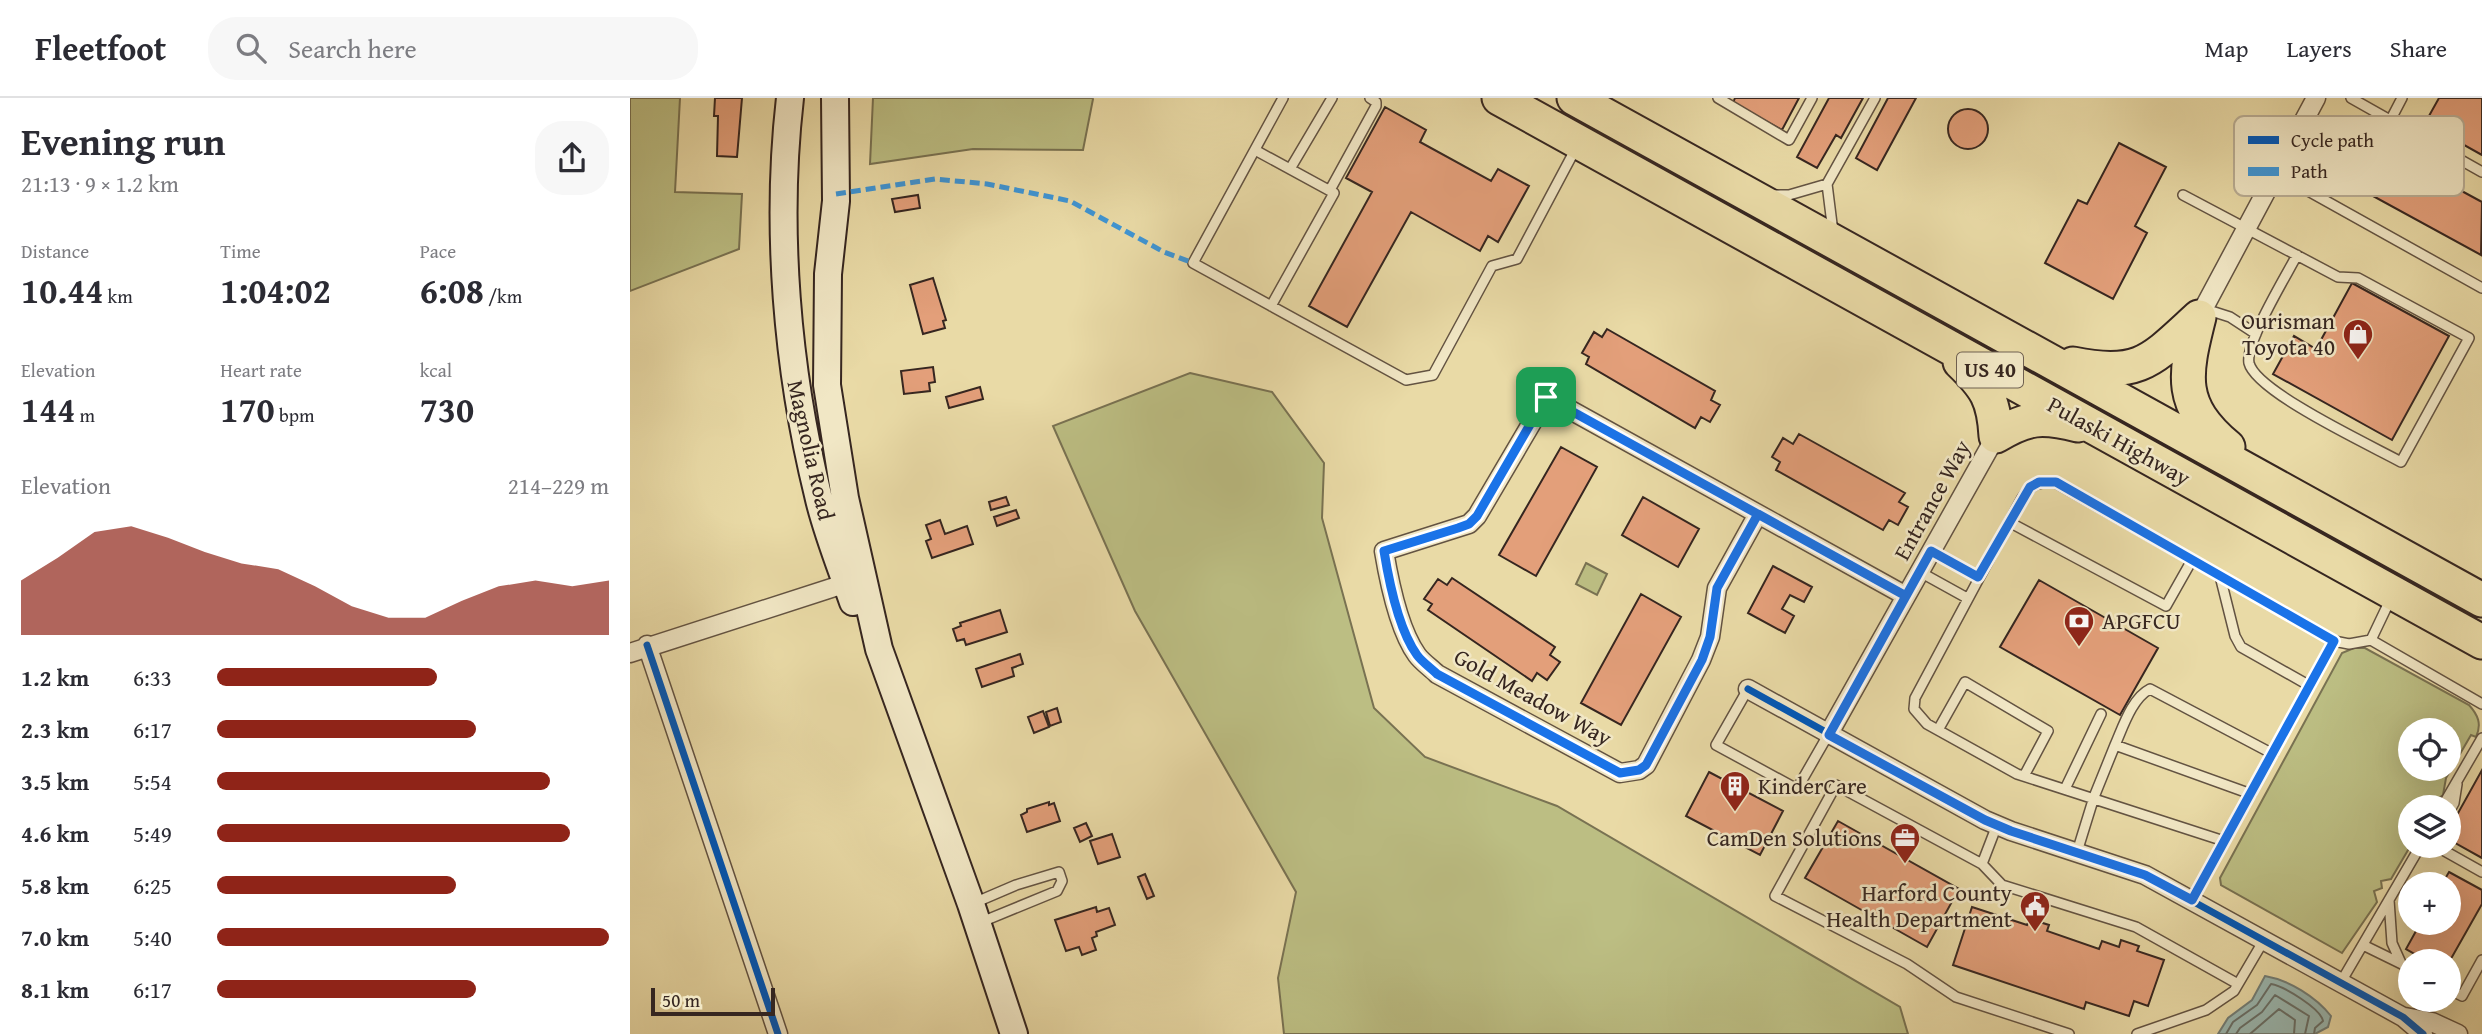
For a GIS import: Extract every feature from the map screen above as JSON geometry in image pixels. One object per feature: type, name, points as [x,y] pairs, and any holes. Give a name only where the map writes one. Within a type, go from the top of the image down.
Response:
[{"type":"highway","name":"Pulaski Highway","points":[[1499,98],[2482,642]]},
{"type":"highway","name":"Pulaski Highway","points":[[1574,98],[2482,600]]},
{"type":"highway","points":[[2047,358],[2116,370],[2156,356],[2201,313]]},
{"type":"highway","points":[[2201,313],[2189,356],[2189,390],[2193,408],[2216,437],[2262,476]]},
{"type":"highway","points":[[1941,342],[1987,391],[1993,405],[1996,436],[2029,419],[2059,420],[2101,430]]},
{"type":"main road","name":"Magnolia Road","points":[[790,98],[782,203],[794,373],[818,497],[879,679],[928,784]]},
{"type":"main road","name":"Magnolia Road","points":[[835,98],[836,201],[828,274],[827,385],[845,498],[874,628],[1014,1034]]},
{"type":"street","points":[[2306,116],[2316,98]]},
{"type":"street","points":[[2201,313],[2264,196]]},
{"type":"street","name":"Gold Meadow Way","points":[[1758,514],[1717,588],[1710,637],[1702,660],[1646,765],[1629,773],[1620,773],[1437,674],[1418,657],[1408,639],[1387,573],[1384,551],[1469,524],[1477,516],[1546,397],[1758,514],[1906,596]]},
{"type":"street","name":"Entrance Way","points":[[1829,735],[1996,436]]},
{"type":"street","points":[[630,653],[647,645],[847,583]]},
{"type":"street","points":[[647,645],[778,1034]]},
{"type":"street","points":[[1748,690],[1997,825],[2145,875],[2403,1017],[2423,1034]]},
{"type":"street","points":[[2403,1017],[2431,1022],[2458,1034]]},
{"type":"lane","points":[[1283,98],[1193,263],[1406,380],[1433,374],[1492,266],[1517,259],[1579,141]]},
{"type":"lane","points":[[1290,169],[1332,98]]},
{"type":"lane","points":[[1330,190],[1376,106],[1376,102],[1370,98]]},
{"type":"lane","points":[[1718,98],[1789,140],[1812,98]]},
{"type":"lane","points":[[1833,241],[1827,184],[1875,98]]},
{"type":"lane","points":[[2351,98],[2382,116]]},
{"type":"lane","points":[[2393,116],[2402,98]]},
{"type":"lane","points":[[1255,150],[1335,193],[1271,306]]},
{"type":"lane","points":[[2464,162],[2482,172]]},
{"type":"lane","points":[[1751,195],[1790,195],[1827,184]]},
{"type":"lane","points":[[2183,195],[2246,229],[2297,255],[2338,277],[2358,278],[2469,338],[2401,462],[2276,393],[2265,385],[2249,363],[2250,348],[2256,334],[2297,255]]},
{"type":"lane","points":[[2317,196],[2482,288]]},
{"type":"lane","points":[[2201,313],[2230,317],[2256,334]]},
{"type":"lane","points":[[2224,841],[2024,776],[1938,730],[1918,716],[1914,709],[1915,698],[1978,577],[2030,487],[2039,482],[2056,482],[2334,641],[2349,644],[2371,640],[2482,704]]},
{"type":"lane","points":[[2009,522],[2166,606],[2192,560]]},
{"type":"lane","points":[[1931,551],[1978,577]]},
{"type":"lane","points":[[1920,572],[1967,598]]},
{"type":"lane","points":[[2220,576],[2235,636],[2241,647],[2310,686]]},
{"type":"lane","points":[[2371,640],[2394,593]]},
{"type":"lane","points":[[2192,900],[2334,641]]},
{"type":"lane","points":[[1938,730],[1965,682],[2048,731],[2024,776]]},
{"type":"lane","points":[[2077,852],[2094,797],[2115,745],[2143,692],[2150,689],[2273,754]]},
{"type":"lane","points":[[1748,690],[1716,745],[1797,789],[1829,735]]},
{"type":"lane","points":[[2065,789],[2101,714]]},
{"type":"lane","points":[[2461,774],[2482,738]]},
{"type":"lane","points":[[2115,745],[2251,794]]},
{"type":"lane","points":[[2069,1034],[1956,997],[1907,964],[1775,896],[1836,785],[1982,864],[2002,885],[2136,927],[2238,984]]},
{"type":"lane","points":[[1982,864],[1997,825]]},
{"type":"lane","points":[[2341,982],[2413,858]]},
{"type":"lane","points":[[2457,858],[2482,872]]},
{"type":"lane","points":[[1059,872],[1062,881],[1057,891],[974,914],[1016,885],[1059,872]]},
{"type":"lane","points":[[2389,900],[2392,943],[2398,953]]},
{"type":"lane","points":[[2137,1034],[2206,1010],[2234,991],[2264,939]]},
{"type":"lane","points":[[2362,945],[2398,962]]},
{"type":"lane","points":[[2461,996],[2482,960]]},
{"type":"green space","points":[[630,98],[680,98],[675,192],[742,194],[739,249],[630,291]]},
{"type":"green space","points":[[873,98],[1093,99],[1083,150],[973,149],[870,164]]},
{"type":"green space","points":[[1190,373],[1272,392],[1324,463],[1322,518],[1374,708],[1425,757],[1557,806],[1900,1007],[1908,1034],[1284,1034],[1278,978],[1296,892],[1135,611],[1053,426]]},
{"type":"green space","points":[[1586,563],[1607,574],[1597,595],[1576,584]]},
{"type":"green space","points":[[2354,648],[2365,648],[2469,705],[2477,716],[2479,724],[2476,737],[2471,735],[2461,752],[2461,718],[2398,718],[2398,781],[2445,781],[2443,795],[2398,795],[2398,858],[2403,858],[2391,879],[2381,881],[2382,888],[2374,891],[2377,902],[2342,953],[2221,885],[2220,878],[2342,653]]},
{"type":"water","points":[[2265,976],[2292,985],[2318,1002],[2331,1016],[2328,1027],[2315,1034],[2218,1034],[2228,1018],[2252,1000]]},
{"type":"building","points":[[715,98],[742,98],[737,157],[717,156],[718,116],[714,116]]},
{"type":"building","points":[[1735,98],[1799,98],[1782,130],[1733,103]]},
{"type":"building","points":[[1829,98],[1863,98],[1841,138],[1836,135],[1817,168],[1797,157]]},
{"type":"building","points":[[1888,98],[1916,98],[1877,170],[1856,158]]},
{"type":"building","points":[[2439,98],[2482,98],[2482,155],[2464,145],[2464,116],[2429,116]]},
{"type":"building","points":[[1385,107],[1426,130],[1420,142],[1491,181],[1498,169],[1529,186],[1498,242],[1488,236],[1480,251],[1411,212],[1347,327],[1309,306],[1372,192],[1346,178]]},
{"type":"building","points":[[1968,109],[1976,110],[1982,115],[1987,121],[1987,137],[1982,143],[1976,148],[1968,149],[1960,148],[1954,143],[1949,137],[1948,129],[1949,121],[1954,115],[1960,110]]},
{"type":"building","points":[[2119,143],[2166,167],[2135,226],[2147,233],[2113,299],[2045,263],[2078,200],[2087,204]]},
{"type":"building","points":[[2464,192],[2482,202],[2481,255],[2373,196],[2464,196]]},
{"type":"building","points":[[918,195],[920,208],[895,212],[892,199]]},
{"type":"building","points":[[933,278],[946,320],[943,321],[945,328],[923,334],[910,285]]},
{"type":"building","name":"Ourisman Toyota 40","points":[[2352,283],[2449,336],[2392,440],[2273,374],[2294,336],[2316,349]]},
{"type":"building","points":[[1607,329],[1715,391],[1711,400],[1720,405],[1710,422],[1701,417],[1695,428],[1586,364],[1589,357],[1582,353],[1594,332],[1602,337]]},
{"type":"building","points":[[933,367],[935,382],[929,383],[930,391],[904,394],[901,371]]},
{"type":"building","points":[[980,387],[983,399],[949,408],[946,397]]},
{"type":"building","points":[[1799,434],[1905,493],[1899,502],[1908,507],[1898,525],[1889,520],[1883,530],[1776,470],[1780,462],[1772,457],[1783,438],[1793,444]]},
{"type":"building","points":[[1561,447],[1597,467],[1536,576],[1499,555]]},
{"type":"building","points":[[1006,497],[1009,505],[991,510],[989,502]]},
{"type":"building","points":[[1643,497],[1699,529],[1678,567],[1622,535]]},
{"type":"building","points":[[1016,510],[1019,518],[997,526],[994,517]]},
{"type":"building","points":[[940,520],[945,534],[967,526],[973,544],[932,558],[926,541],[931,539],[926,525]]},
{"type":"building","points":[[1773,566],[1812,587],[1804,602],[1790,595],[1782,609],[1794,616],[1785,633],[1748,613]]},
{"type":"building","points":[[1452,578],[1555,647],[1550,655],[1560,662],[1547,680],[1537,673],[1532,681],[1428,610],[1432,604],[1424,599],[1438,579],[1447,585]]},
{"type":"building","name":"APGFCU","points":[[2039,580],[2158,648],[2120,715],[2000,647]]},
{"type":"building","points":[[1641,594],[1681,617],[1621,725],[1581,703]]},
{"type":"building","points":[[1000,610],[1007,632],[966,645],[964,639],[957,641],[953,629],[961,626],[960,623]]},
{"type":"building","points":[[1020,654],[1023,664],[1012,668],[1014,676],[982,687],[976,669]]},
{"type":"building","points":[[1057,708],[1061,722],[1050,726],[1046,712]]},
{"type":"building","points":[[1043,711],[1049,727],[1034,733],[1028,717]]},
{"type":"building","points":[[2482,770],[2482,858],[2461,846],[2461,808]]},
{"type":"building","name":"KinderCare","points":[[1709,772],[1783,811],[1760,855],[1686,816]]},
{"type":"building","points":[[1049,802],[1049,805],[1054,803],[1060,821],[1027,832],[1021,815],[1027,812],[1027,809]]},
{"type":"building","points":[[1838,821],[1959,889],[1927,947],[1805,878]]},
{"type":"building","points":[[1086,823],[1092,836],[1080,842],[1074,828]]},
{"type":"building","points":[[1112,834],[1120,857],[1098,864],[1090,841]]},
{"type":"building","points":[[1145,874],[1154,896],[1147,899],[1138,877]]},
{"type":"building","points":[[2461,879],[2482,890],[2482,904],[2456,949],[2406,949],[2414,935],[2461,935]]},
{"type":"building","points":[[1096,907],[1097,912],[1109,908],[1115,925],[1096,932],[1097,936],[1092,938],[1096,950],[1082,955],[1079,947],[1066,951],[1055,920]]},
{"type":"building","points":[[1972,907],[2027,925],[2030,919],[2049,925],[2047,931],[2099,949],[2102,941],[2119,947],[2121,940],[2139,946],[2137,951],[2164,960],[2148,1006],[2134,1001],[2129,1016],[2086,1002],[2084,1009],[1953,965]]},
{"type":"marked path","points":[[836,194],[935,179],[987,184],[1070,201],[1164,252],[1193,263]]},
{"type":"cycle path","points":[[1758,514],[1717,588],[1710,637],[1701,660],[1646,765],[1639,770],[1620,773],[1437,674],[1424,663],[1411,645],[1400,619],[1384,551],[1469,524],[1477,516],[1547,397],[1906,596]]},
{"type":"cycle path","points":[[647,645],[778,1034]]},
{"type":"cycle path","points":[[1748,689],[1985,820],[2145,875],[2403,1017],[2423,1034]]},
{"type":"place","name":"Ourisman Toyota 40","points":[[2358,361]]},
{"type":"place","name":"APGFCU","points":[[2079,648]]},
{"type":"place","name":"KinderCare","points":[[1735,813]]},
{"type":"place","name":"CamDen Solutions","points":[[1905,865]]},
{"type":"place","name":"Harford County Health Department","points":[[2035,933]]},
{"type":"route","points":[[1546,397],[1477,516],[1469,524],[1384,551],[1387,573],[1408,639],[1418,657],[1437,674],[1620,773],[1639,770],[1646,765],[1702,660],[1710,637],[1717,588],[1758,514],[1906,596],[1931,551],[1978,577],[2030,487],[2039,482],[2056,482],[2334,641],[2192,900],[2145,875],[1985,820],[1829,735],[1906,596],[1849,564],[1546,397]]}]
